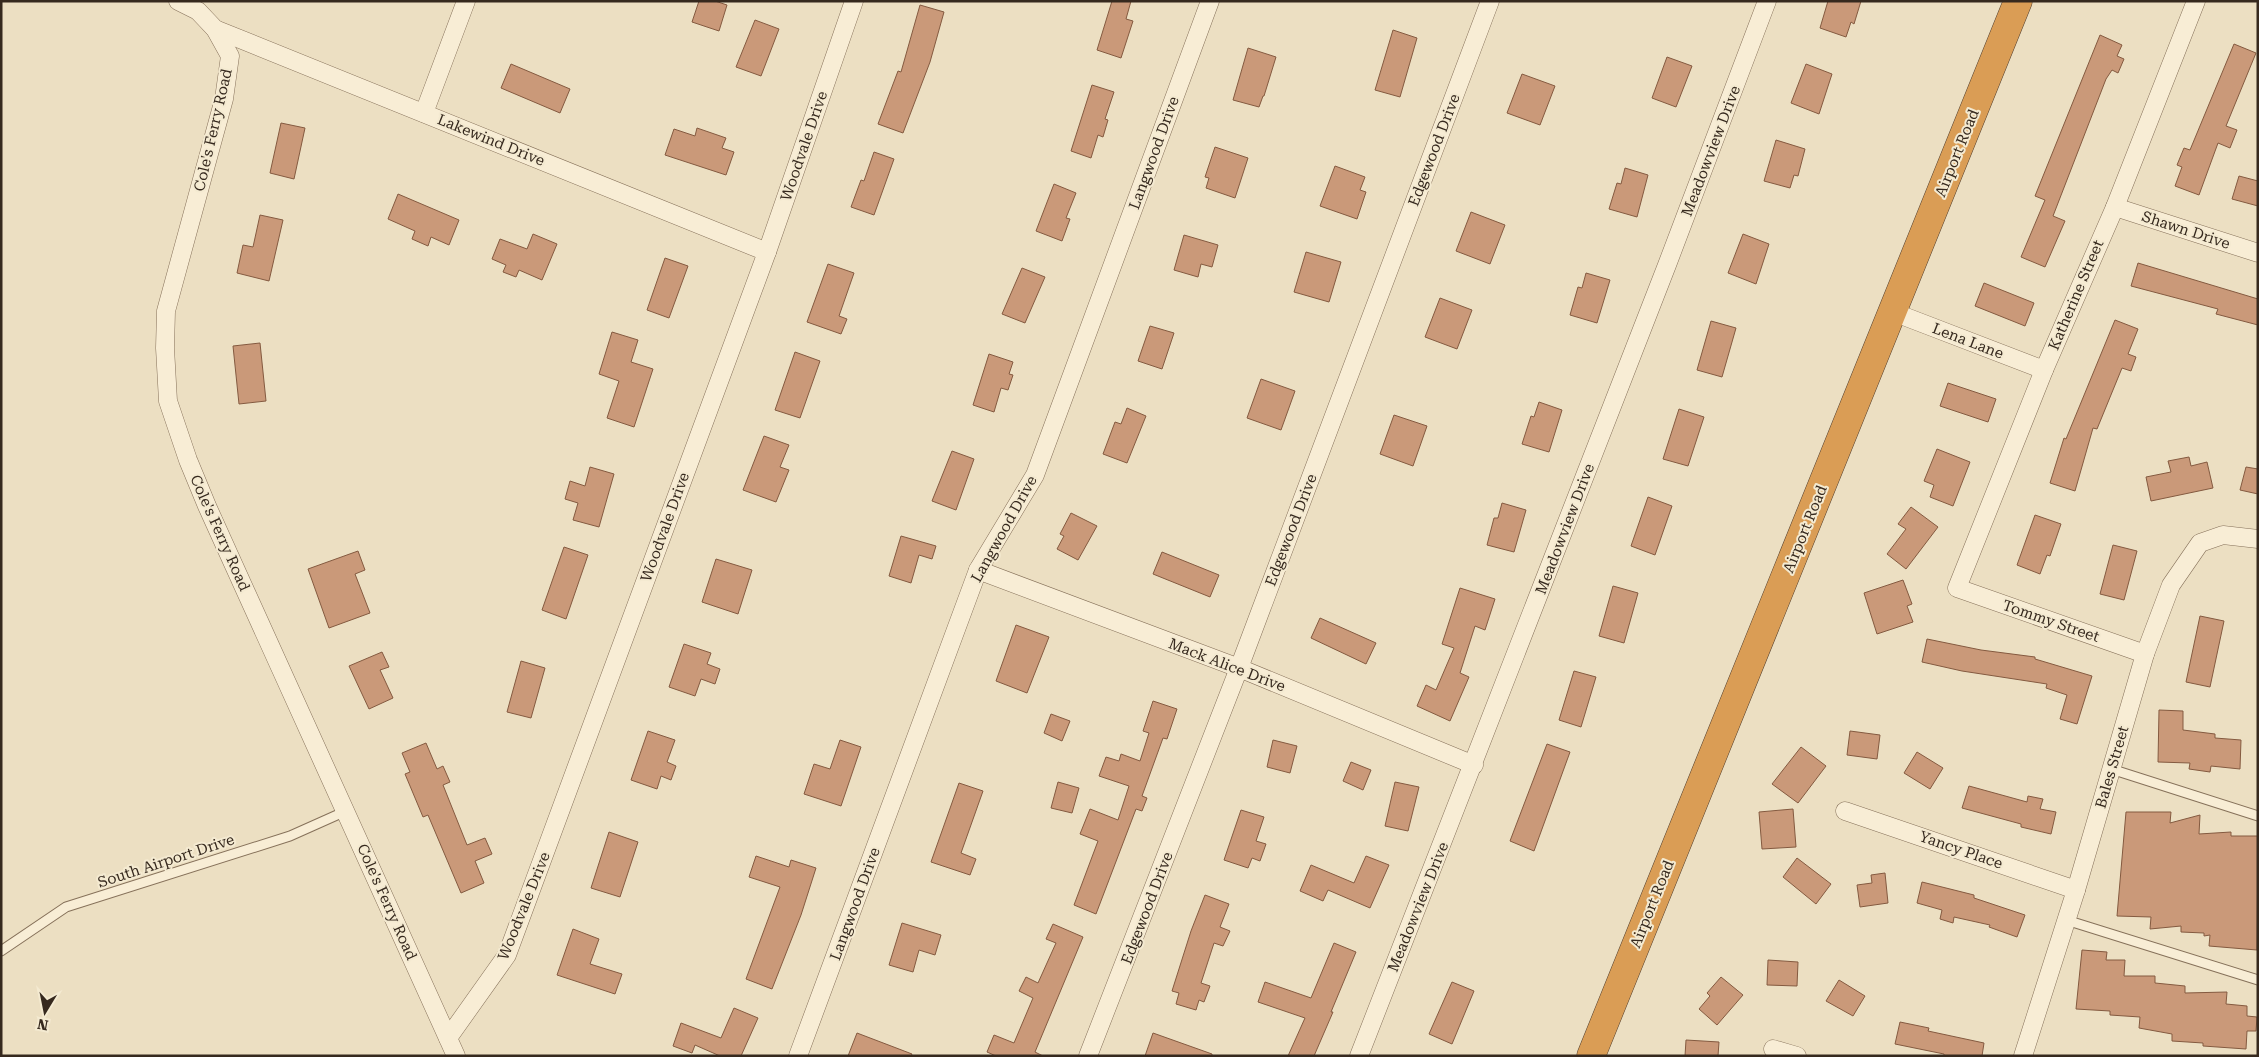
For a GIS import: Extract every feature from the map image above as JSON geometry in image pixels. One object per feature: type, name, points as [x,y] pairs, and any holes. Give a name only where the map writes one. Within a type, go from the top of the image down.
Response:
[{"type":"highway","name":"Airport Road","points":[[1591,1056],[2018,1]]},
{"type":"street","name":"Cole's Ferry Road","points":[[178,1],[198,11],[215,30],[230,56],[224,99],[166,310],[165,348],[168,401],[206,506],[456,1056]]},
{"type":"street","points":[[424,113],[466,1]]},
{"type":"street","name":"Woodvale Drive","points":[[448,1038],[507,955],[767,252],[854,1]]},
{"type":"street","name":"Langwood Drive","points":[[798,1056],[978,570],[1035,475],[1210,1]]},
{"type":"street","name":"Edgewood Drive","points":[[1088,1056],[1239,668],[1490,1]]},
{"type":"street","name":"Meadowview Drive","points":[[1359,1056],[1474,765],[1767,1]]},
{"type":"street","name":"Katherine Street","points":[[1956,588],[2044,370],[2114,207],[2196,1]]},
{"type":"street","name":"Lakewind Drive","points":[[215,30],[767,252]]},
{"type":"street","name":"Shawn Drive","points":[[2114,207],[2258,253]]},
{"type":"street","name":"Lena Lane","points":[[1893,312],[2044,370]]},
{"type":"street","name":"Bales Street","points":[[2023,1056],[2076,890],[2145,654],[2171,585],[2200,543],[2223,535],[2258,539]]},
{"type":"street","name":"Mack Alice Drive","points":[[978,570],[1239,668],[1474,765]]},
{"type":"street","name":"Tommy Street","points":[[1956,588],[2145,654]]},
{"type":"street","name":"Yancy Place","points":[[1845,811],[2076,890]]},
{"type":"street","points":[[1773,1049],[1797,1056]]},
{"type":"lane","points":[[2111,769],[2258,816]]},
{"type":"lane","name":"South Airport Drive","points":[[1,951],[66,907],[290,836],[346,811]]},
{"type":"lane","points":[[2066,920],[2258,980]]},
{"type":"building","points":[[699,1],[715,1],[727,5],[719,31],[692,22]]},
{"type":"building","points":[[1112,1],[1131,1],[1126,19],[1133,21],[1121,58],[1097,50]]},
{"type":"building","points":[[1828,1],[1861,1],[1854,24],[1851,22],[1846,37],[1820,28]]},
{"type":"building","points":[[920,5],[944,12],[930,62],[903,133],[878,124],[898,71],[901,72]]},
{"type":"building","points":[[755,20],[779,29],[761,76],[736,67]]},
{"type":"building","points":[[1393,30],[1417,38],[1400,97],[1375,90]]},
{"type":"building","points":[[2100,35],[2122,45],[2117,56],[2124,59],[2118,73],[2112,70],[2106,79],[2053,216],[2065,221],[2045,267],[2021,257],[2045,200],[2035,196]]},
{"type":"building","points":[[2234,44],[2256,53],[2226,126],[2237,130],[2230,148],[2218,143],[2199,195],[2175,186],[2182,167],[2177,165],[2184,148],[2190,150]]},
{"type":"building","points":[[1248,48],[1276,57],[1259,107],[1233,100]]},
{"type":"building","points":[[1667,57],[1692,66],[1676,107],[1652,98]]},
{"type":"building","points":[[511,64],[570,89],[560,113],[501,88]]},
{"type":"building","points":[[1806,64],[1832,74],[1819,114],[1791,103]]},
{"type":"building","points":[[1522,74],[1555,86],[1540,125],[1507,113]]},
{"type":"building","points":[[1092,85],[1114,92],[1105,119],[1108,120],[1103,137],[1098,135],[1091,158],[1071,151]]},
{"type":"building","points":[[281,123],[305,128],[294,179],[270,173]]},
{"type":"building","points":[[697,128],[726,138],[722,148],[734,152],[726,175],[665,155],[674,129],[695,136]]},
{"type":"building","points":[[1776,140],[1805,149],[1798,176],[1794,175],[1790,188],[1764,181]]},
{"type":"building","points":[[1215,147],[1248,158],[1235,198],[1206,188],[1209,178],[1205,177]]},
{"type":"building","points":[[874,152],[894,159],[874,215],[851,207],[861,180],[864,181]]},
{"type":"building","points":[[1335,166],[1365,177],[1360,190],[1366,192],[1357,219],[1320,206]]},
{"type":"building","points":[[1625,168],[1648,175],[1637,217],[1609,209],[1617,183],[1621,184]]},
{"type":"building","points":[[2239,176],[2258,181],[2258,206],[2232,199]]},
{"type":"building","points":[[1054,184],[1076,193],[1066,218],[1070,219],[1062,241],[1036,231]]},
{"type":"building","points":[[398,194],[459,220],[449,245],[431,237],[428,246],[412,239],[415,231],[388,219]]},
{"type":"building","points":[[1471,212],[1505,225],[1490,264],[1456,251]]},
{"type":"building","points":[[260,215],[283,220],[269,281],[237,273],[243,245],[253,247]]},
{"type":"building","points":[[533,234],[557,244],[542,280],[519,270],[516,277],[503,272],[506,265],[492,259],[500,239],[527,249]]},
{"type":"building","points":[[1743,234],[1769,244],[1756,284],[1728,273]]},
{"type":"building","points":[[1184,235],[1218,245],[1212,267],[1201,264],[1198,277],[1174,270]]},
{"type":"building","points":[[1306,252],[1341,262],[1329,302],[1294,292]]},
{"type":"building","points":[[665,258],[688,266],[669,318],[647,310]]},
{"type":"building","points":[[2138,263],[2258,299],[2258,325],[2216,314],[2218,309],[2131,286]]},
{"type":"building","points":[[828,264],[854,273],[839,316],[847,319],[841,334],[807,322]]},
{"type":"building","points":[[1022,268],[1045,277],[1025,323],[1002,314]]},
{"type":"building","points":[[1586,273],[1610,280],[1597,323],[1570,315],[1578,287],[1582,288]]},
{"type":"building","points":[[1984,283],[2034,303],[2025,326],[1975,306]]},
{"type":"building","points":[[1440,298],[1472,310],[1457,349],[1425,337]]},
{"type":"building","points":[[2115,320],[2138,329],[2128,354],[2136,357],[2131,371],[2122,368],[2097,429],[2093,428],[2075,491],[2050,483],[2064,438],[2066,439]]},
{"type":"building","points":[[1711,321],[1736,328],[1722,377],[1697,370]]},
{"type":"building","points":[[1150,326],[1174,333],[1162,369],[1138,361]]},
{"type":"building","points":[[612,332],[638,340],[631,362],[653,369],[634,427],[607,418],[619,381],[599,374]]},
{"type":"building","points":[[260,343],[266,401],[239,404],[233,346]]},
{"type":"building","points":[[795,352],[820,361],[800,418],[775,410]]},
{"type":"building","points":[[989,354],[1013,362],[1009,374],[1013,375],[1008,390],[1001,388],[994,412],[973,405]]},
{"type":"building","points":[[1261,379],[1295,391],[1281,430],[1247,418]]},
{"type":"building","points":[[1948,383],[1996,399],[1988,422],[1940,406]]},
{"type":"building","points":[[1539,402],[1562,410],[1549,452],[1522,444],[1531,416],[1534,417]]},
{"type":"building","points":[[1127,408],[1146,416],[1127,463],[1103,454],[1115,422],[1121,424]]},
{"type":"building","points":[[1679,409],[1704,417],[1688,466],[1663,459]]},
{"type":"building","points":[[1394,415],[1427,426],[1413,466],[1380,454]]},
{"type":"building","points":[[764,436],[789,445],[780,467],[789,470],[776,502],[743,490]]},
{"type":"building","points":[[1937,449],[1970,462],[1953,506],[1930,497],[1934,485],[1924,481]]},
{"type":"building","points":[[952,451],[974,459],[956,510],[932,501]]},
{"type":"building","points":[[2189,457],[2191,466],[2207,462],[2213,488],[2151,501],[2146,477],[2171,472],[2168,461]]},
{"type":"building","points":[[590,467],[614,474],[599,527],[573,520],[578,503],[565,499],[570,481],[585,486]]},
{"type":"building","points":[[2246,467],[2258,469],[2258,494],[2240,490]]},
{"type":"building","points":[[1648,497],[1672,506],[1655,555],[1631,546]]},
{"type":"building","points":[[1502,503],[1526,510],[1514,552],[1487,545],[1494,518],[1498,518]]},
{"type":"building","points":[[1911,507],[1938,527],[1906,569],[1887,554],[1906,529],[1898,524]]},
{"type":"building","points":[[1071,513],[1097,526],[1078,560],[1057,549],[1064,536],[1060,534]]},
{"type":"building","points":[[2035,515],[2061,524],[2050,556],[2047,555],[2040,574],[2017,565]]},
{"type":"building","points":[[901,536],[936,546],[932,559],[919,555],[911,583],[889,576]]},
{"type":"building","points":[[2113,545],[2137,551],[2124,600],[2100,594]]},
{"type":"building","points":[[564,547],[588,555],[566,619],[542,610]]},
{"type":"building","points":[[358,551],[365,570],[355,574],[370,613],[329,628],[308,569]]},
{"type":"building","points":[[1162,552],[1219,575],[1210,597],[1153,574]]},
{"type":"building","points":[[716,559],[752,570],[738,614],[702,602]]},
{"type":"building","points":[[1903,580],[1912,604],[1907,606],[1913,622],[1877,634],[1864,593]]},
{"type":"building","points":[[1613,586],[1638,593],[1624,643],[1599,636]]},
{"type":"building","points":[[1460,588],[1495,599],[1485,630],[1475,626],[1460,673],[1469,677],[1450,721],[1417,706],[1426,685],[1436,690],[1454,648],[1442,644]]},
{"type":"building","points":[[2200,616],[2224,621],[2210,687],[2186,682]]},
{"type":"building","points":[[1320,618],[1376,643],[1366,664],[1311,638]]},
{"type":"building","points":[[1016,625],[1049,637],[1027,693],[996,681]]},
{"type":"building","points":[[1927,639],[1981,650],[2035,657],[2035,659],[2092,676],[2077,724],[2060,719],[2067,695],[2046,688],[2047,684],[1962,671],[1922,662]]},
{"type":"building","points":[[684,644],[711,653],[707,664],[720,669],[715,684],[701,679],[695,696],[669,687]]},
{"type":"building","points":[[382,652],[389,667],[380,670],[393,698],[369,709],[349,666]]},
{"type":"building","points":[[521,661],[545,668],[531,718],[507,712]]},
{"type":"building","points":[[1574,671],[1596,677],[1581,727],[1559,720]]},
{"type":"building","points":[[1153,701],[1177,709],[1167,739],[1163,738],[1142,796],[1147,798],[1142,811],[1136,809],[1096,914],[1074,905],[1098,841],[1080,834],[1090,809],[1118,820],[1129,786],[1099,776],[1106,757],[1119,761],[1121,754],[1140,761],[1149,733],[1143,731]]},
{"type":"building","points":[[2159,710],[2183,711],[2183,730],[2215,734],[2215,738],[2241,740],[2240,769],[2211,766],[2210,772],[2189,769],[2190,763],[2158,762]]},
{"type":"building","points":[[1051,714],[1070,721],[1062,741],[1044,733]]},
{"type":"building","points":[[648,731],[675,740],[667,762],[676,766],[671,780],[661,776],[657,789],[631,780]]},
{"type":"building","points":[[1850,731],[1880,735],[1877,759],[1847,755]]},
{"type":"building","points":[[840,740],[861,747],[841,806],[804,794],[814,764],[830,769]]},
{"type":"building","points":[[1273,740],[1297,746],[1290,773],[1267,767]]},
{"type":"building","points":[[426,743],[437,769],[443,766],[450,782],[443,785],[467,845],[485,838],[492,854],[475,861],[484,883],[461,893],[428,815],[423,817],[405,774],[410,772],[402,753]]},
{"type":"building","points":[[1547,744],[1570,752],[1534,851],[1510,841]]},
{"type":"building","points":[[1801,747],[1826,766],[1798,803],[1772,784]]},
{"type":"building","points":[[1917,752],[1943,768],[1930,789],[1904,773]]},
{"type":"building","points":[[1351,762],[1371,770],[1363,790],[1343,781]]},
{"type":"building","points":[[1058,782],[1079,788],[1072,813],[1051,808]]},
{"type":"building","points":[[1395,782],[1419,787],[1408,831],[1385,826]]},
{"type":"building","points":[[959,783],[983,791],[961,853],[976,859],[970,875],[931,862]]},
{"type":"building","points":[[1969,786],[2027,802],[2028,796],[2043,799],[2040,809],[2056,812],[2051,834],[2021,827],[2021,824],[1962,808]]},
{"type":"building","points":[[1793,809],[1796,847],[1762,849],[1759,812]]},
{"type":"building","points":[[1241,810],[1264,817],[1256,841],[1266,844],[1260,861],[1252,858],[1248,868],[1224,860]]},
{"type":"building","points":[[2126,812],[2171,812],[2170,823],[2200,815],[2199,834],[2231,832],[2231,836],[2258,836],[2257,950],[2209,946],[2210,935],[2204,936],[2204,933],[2181,932],[2181,926],[2150,929],[2151,917],[2117,916]]},
{"type":"building","points":[[609,832],[638,842],[620,897],[591,888]]},
{"type":"building","points":[[756,856],[789,867],[791,860],[816,868],[801,915],[772,989],[746,979],[780,887],[749,877]]},
{"type":"building","points":[[1366,856],[1389,865],[1370,908],[1328,890],[1323,901],[1300,891],[1311,865],[1354,883]]},
{"type":"building","points":[[1797,858],[1831,884],[1816,904],[1783,877]]},
{"type":"building","points":[[1885,873],[1888,903],[1860,907],[1857,885],[1872,883],[1871,875]]},
{"type":"building","points":[[1922,882],[1974,895],[1974,898],[2025,915],[2017,937],[1989,927],[1990,925],[1954,917],[1953,923],[1940,919],[1942,910],[1917,903]]},
{"type":"building","points":[[1205,895],[1229,904],[1220,927],[1230,931],[1223,946],[1214,943],[1201,983],[1210,986],[1204,1002],[1199,1000],[1196,1010],[1176,1004],[1179,993],[1172,991],[1191,931]]},
{"type":"building","points":[[902,923],[941,935],[935,955],[919,950],[913,972],[889,965]]},
{"type":"building","points":[[1053,924],[1083,937],[1035,1052],[1043,1056],[996,1056],[987,1052],[994,1035],[1014,1043],[1033,998],[1019,991],[1026,977],[1038,983],[1056,943],[1046,939]]},
{"type":"building","points":[[573,929],[599,939],[590,964],[622,974],[615,994],[557,975]]},
{"type":"building","points":[[1334,943],[1356,952],[1331,1012],[1333,1012],[1314,1056],[1288,1056],[1305,1018],[1258,1002],[1265,982],[1311,998]]},
{"type":"building","points":[[2082,950],[2107,952],[2106,960],[2125,960],[2124,976],[2155,976],[2155,983],[2185,986],[2185,993],[2227,992],[2226,1004],[2247,1006],[2247,1016],[2257,1017],[2256,1031],[2247,1031],[2246,1049],[2203,1046],[2203,1043],[2172,1041],[2172,1034],[2139,1028],[2140,1017],[2110,1015],[2110,1011],[2076,1009]]},
{"type":"building","points":[[1768,960],[1798,962],[1797,986],[1767,985]]},
{"type":"building","points":[[1721,977],[1743,995],[1717,1025],[1699,1009],[1710,996],[1707,993]]},
{"type":"building","points":[[1839,980],[1865,996],[1853,1016],[1826,1001]]},
{"type":"building","points":[[1452,982],[1474,991],[1452,1044],[1429,1034]]},
{"type":"building","points":[[734,1008],[758,1018],[741,1056],[720,1056],[695,1045],[692,1053],[673,1046],[681,1023],[721,1038]]},
{"type":"building","points":[[1900,1022],[1929,1028],[1928,1031],[1984,1043],[1982,1056],[1944,1056],[1944,1054],[1895,1044]]},
{"type":"building","points":[[857,1033],[912,1054],[911,1056],[848,1056]]},
{"type":"building","points":[[1153,1033],[1212,1054],[1212,1056],[1145,1056]]},
{"type":"building","points":[[1686,1040],[1719,1042],[1718,1056],[1685,1056]]}]
